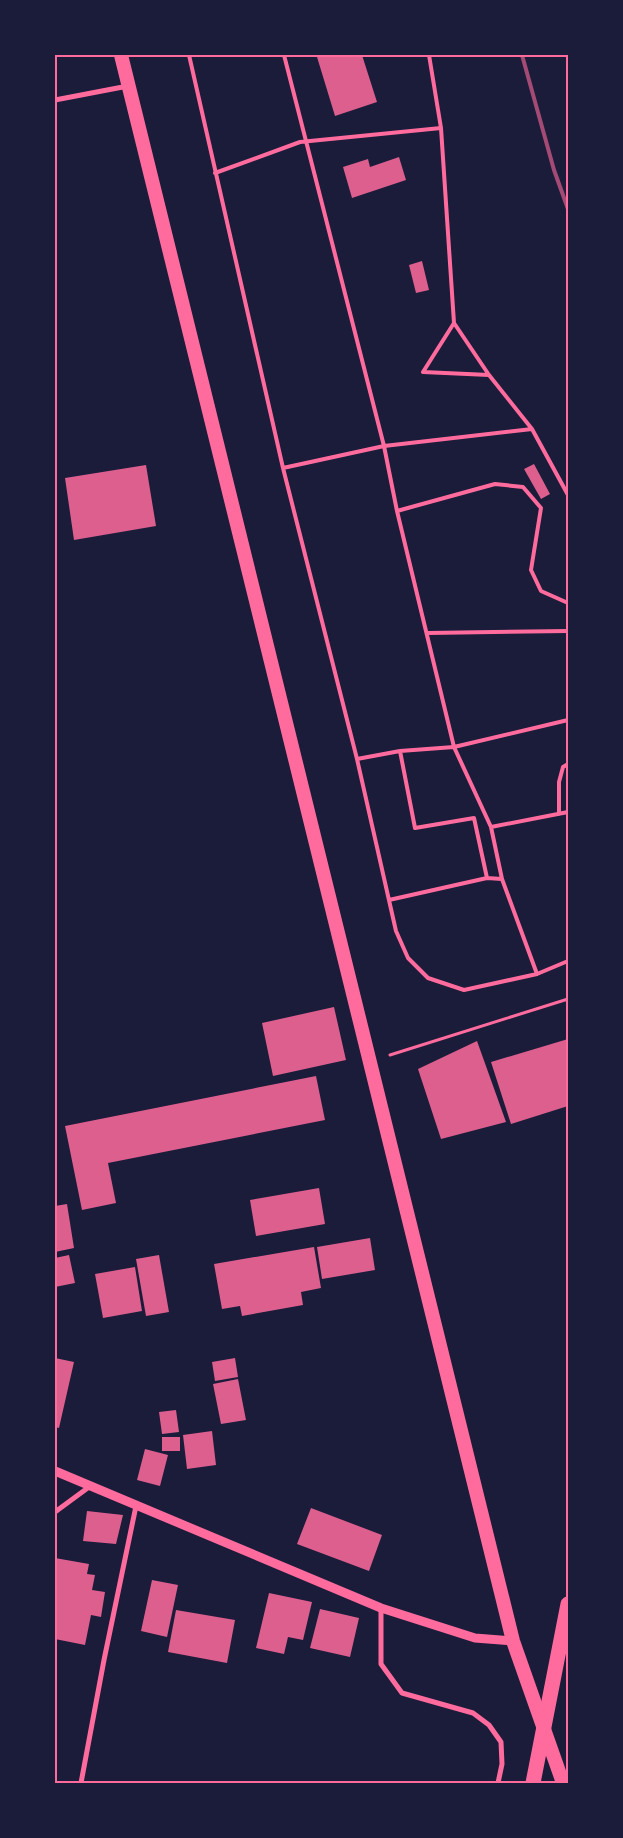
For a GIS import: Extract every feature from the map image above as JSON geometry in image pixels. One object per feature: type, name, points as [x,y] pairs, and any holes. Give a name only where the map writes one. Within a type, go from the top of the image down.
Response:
[{"type":"highway","points":[[121,55],[368,1062],[513,1641],[563,1783]]},
{"type":"highway","points":[[533,1783],[568,1604]]},
{"type":"street","points":[[55,100],[129,86]]},
{"type":"street","points":[[55,1471],[381,1608],[475,1638],[513,1641]]},
{"type":"street","points":[[55,1512],[89,1486]]},
{"type":"street","points":[[81,1783],[136,1506]]},
{"type":"street","points":[[381,1608],[381,1664],[402,1693],[473,1713],[489,1725],[500,1742],[502,1764],[498,1783]]},
{"type":"lane","points":[[189,55],[282,468],[357,759],[396,932],[408,958],[428,978],[464,990],[537,974],[568,961]]},
{"type":"lane","points":[[284,55],[384,446],[397,511],[454,747],[491,827],[502,879],[537,974]]},
{"type":"lane","points":[[429,55],[441,128],[454,323],[489,375],[532,429],[568,495]]},
{"type":"lane","points":[[215,173],[300,142],[441,128]]},
{"type":"lane","points":[[454,323],[423,372],[489,375]]},
{"type":"lane","points":[[282,468],[384,446],[532,429]]},
{"type":"lane","points":[[397,511],[495,484],[523,487],[541,508],[531,570],[542,591],[568,602]]},
{"type":"lane","points":[[428,633],[568,631]]},
{"type":"lane","points":[[357,759],[400,751],[454,747],[568,720]]},
{"type":"lane","points":[[400,751],[415,828],[474,818],[487,878]]},
{"type":"lane","points":[[559,814],[558,782],[563,767],[568,764]]},
{"type":"lane","points":[[491,827],[568,812]]},
{"type":"lane","points":[[389,900],[487,878],[502,879]]},
{"type":"path","points":[[368,1062],[568,999]]},
{"type":"building","points":[[324,55],[362,55],[377,102],[335,116],[317,57]]},
{"type":"building","points":[[399,157],[406,180],[352,198],[343,167],[368,159],[370,167]]},
{"type":"building","points":[[422,261],[429,290],[416,293],[409,265]]},
{"type":"building","points":[[534,464],[550,494],[541,499],[524,469]]},
{"type":"building","points":[[146,465],[156,526],[74,540],[65,478]]},
{"type":"building","points":[[334,1007],[346,1060],[273,1076],[262,1023]]},
{"type":"building","points":[[568,1039],[568,1106],[511,1124],[491,1062]]},
{"type":"building","points":[[477,1041],[506,1122],[441,1139],[418,1069]]},
{"type":"building","points":[[316,1076],[325,1120],[108,1163],[116,1203],[82,1210],[65,1126]]},
{"type":"building","points":[[319,1188],[325,1224],[256,1236],[250,1200]]},
{"type":"building","points":[[67,1204],[74,1248],[55,1252],[55,1206]]},
{"type":"building","points":[[370,1238],[375,1270],[322,1279],[317,1247]]},
{"type":"building","points":[[314,1247],[321,1288],[301,1292],[303,1305],[242,1316],[240,1306],[222,1309],[214,1264]]},
{"type":"building","points":[[69,1255],[75,1283],[55,1287],[55,1258]]},
{"type":"building","points":[[159,1255],[169,1312],[146,1316],[136,1259]]},
{"type":"building","points":[[135,1267],[142,1311],[103,1318],[95,1274]]},
{"type":"building","points":[[55,1358],[74,1362],[59,1428],[55,1427]]},
{"type":"building","points":[[235,1358],[238,1377],[215,1381],[212,1362]]},
{"type":"building","points":[[238,1379],[246,1420],[221,1424],[213,1384]]},
{"type":"building","points":[[176,1410],[179,1432],[162,1434],[159,1412]]},
{"type":"building","points":[[212,1431],[216,1465],[187,1469],[183,1435]]},
{"type":"building","points":[[162,1437],[180,1437],[180,1451],[162,1451]]},
{"type":"building","points":[[145,1449],[168,1455],[160,1486],[137,1480]]},
{"type":"building","points":[[311,1508],[382,1535],[369,1571],[297,1544]]},
{"type":"building","points":[[87,1511],[123,1515],[116,1544],[83,1541]]},
{"type":"building","points":[[55,1558],[89,1564],[87,1574],[95,1575],[92,1590],[105,1592],[101,1617],[91,1615],[85,1645],[55,1639]]},
{"type":"building","points":[[152,1580],[178,1585],[167,1637],[141,1631]]},
{"type":"building","points":[[269,1593],[312,1602],[303,1640],[288,1637],[284,1654],[256,1648]]},
{"type":"building","points":[[320,1609],[359,1618],[350,1657],[310,1648]]},
{"type":"building","points":[[176,1610],[235,1620],[227,1663],[168,1652]]},
{"type":"railway","points":[[522,55],[554,170],[568,209]]}]
